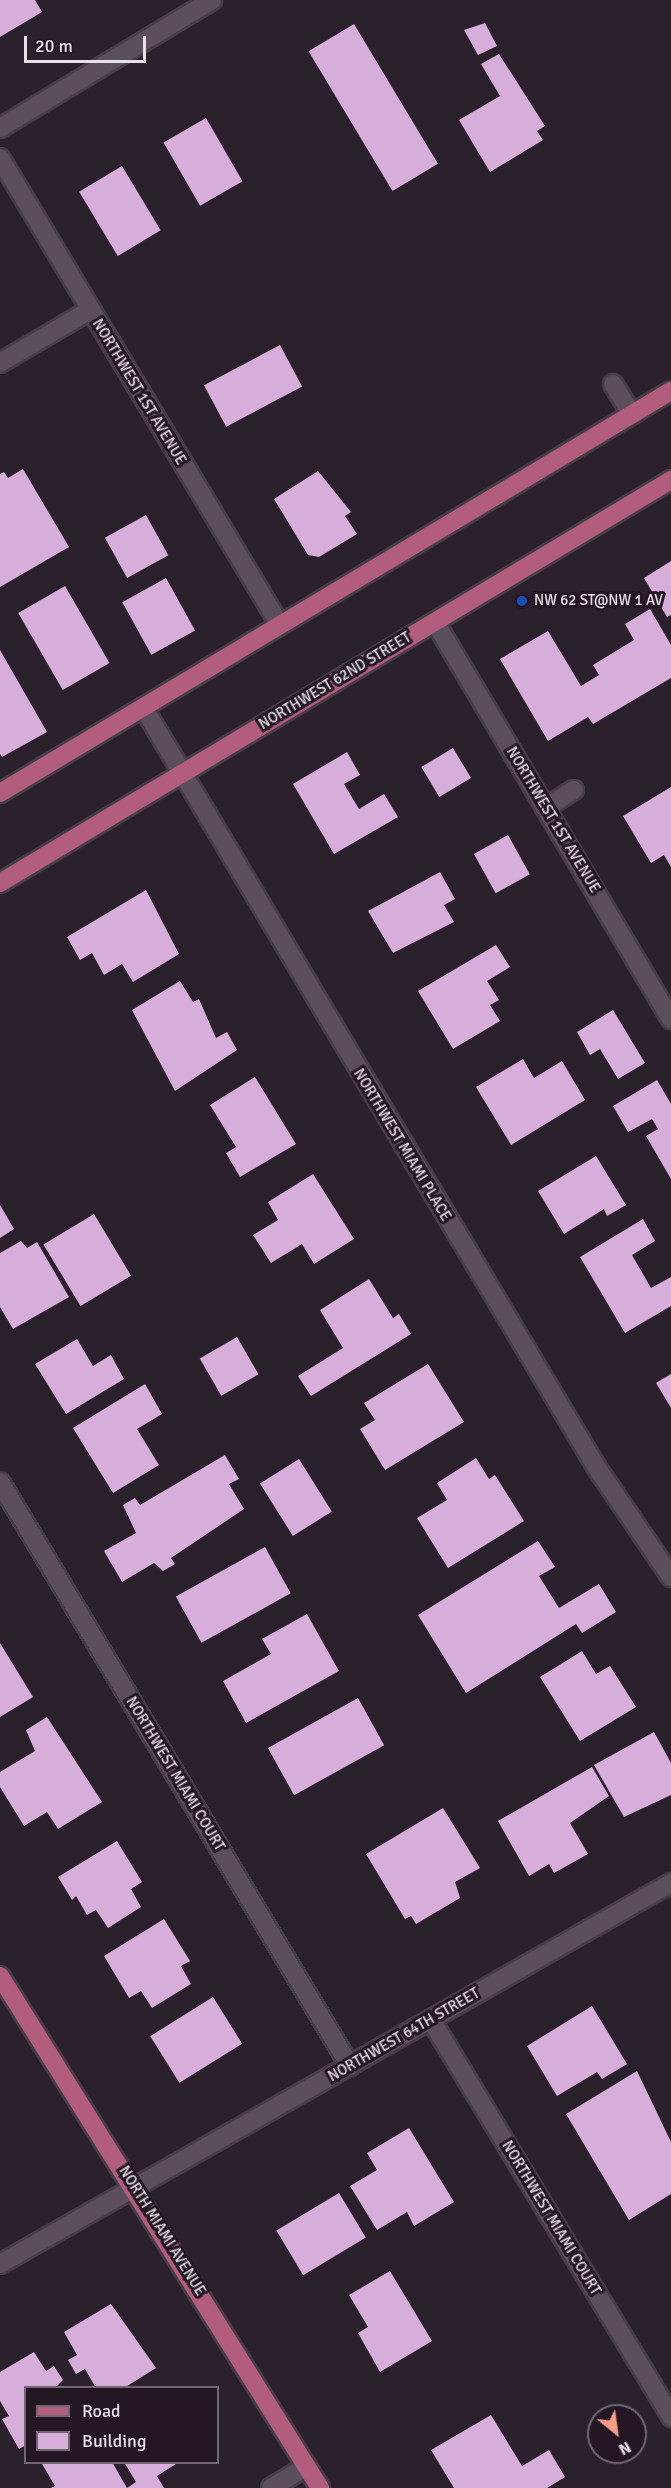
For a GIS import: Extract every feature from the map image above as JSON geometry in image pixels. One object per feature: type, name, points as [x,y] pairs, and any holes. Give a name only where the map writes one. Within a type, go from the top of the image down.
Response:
[{"type":"main road","points":[[0,793],[671,391]]},
{"type":"main road","name":"NORTHWEST 62ND STREET","points":[[0,883],[671,480]]},
{"type":"main road","name":"NORTH MIAMI AVENUE","points":[[0,1976],[136,2186],[320,2488]]},
{"type":"street","points":[[0,128],[212,0]]},
{"type":"street","name":"NORTHWEST 1ST AVENUE","points":[[0,158],[280,625]]},
{"type":"street","points":[[0,363],[90,310]]},
{"type":"street","points":[[613,384],[632,414]]},
{"type":"street","name":"NORTHWEST 1ST AVENUE","points":[[435,622],[671,1019]]},
{"type":"street","name":"NORTHWEST MIAMI PLACE","points":[[143,707],[180,774],[597,1468],[671,1578]]},
{"type":"street","points":[[545,808],[574,790]]},
{"type":"street","name":"NORTHWEST MIAMI COURT","points":[[0,1482],[350,2066]]},
{"type":"street","name":"NORTHWEST 64TH STREET","points":[[0,2264],[671,1882]]},
{"type":"street","name":"NORTHWEST MIAMI COURT","points":[[431,2020],[671,2417]]},
{"type":"street","points":[[271,2488],[307,2466]]},
{"type":"building","points":[[0,0],[35,0],[42,12],[0,37]]},
{"type":"building","points":[[485,23],[497,46],[478,55],[464,30]]},
{"type":"building","points":[[354,24],[438,164],[393,191],[309,51]]},
{"type":"building","points":[[499,54],[545,126],[537,131],[543,140],[490,172],[459,120],[500,96],[481,64]]},
{"type":"building","points":[[206,118],[242,181],[200,206],[164,142]]},
{"type":"building","points":[[122,166],[161,230],[118,256],[79,192]]},
{"type":"building","points":[[280,345],[302,386],[226,427],[204,385]]},
{"type":"building","points":[[23,469],[69,547],[0,587],[0,474],[4,472],[8,478]]},
{"type":"building","points":[[318,471],[351,512],[345,516],[357,534],[319,557],[308,555],[274,499]]},
{"type":"building","points":[[146,515],[168,555],[127,578],[105,538]]},
{"type":"building","points":[[671,561],[671,615],[667,617],[644,578]]},
{"type":"building","points":[[166,578],[195,630],[151,655],[122,602]]},
{"type":"building","points":[[65,586],[109,663],[63,690],[18,613]]},
{"type":"building","points":[[650,609],[671,645],[671,678],[593,724],[588,717],[548,741],[500,659],[548,631],[581,686],[599,675],[593,665],[634,640],[625,624]]},
{"type":"building","points":[[0,650],[47,732],[2,757],[0,754]]},
{"type":"building","points":[[453,748],[471,778],[439,797],[421,767]]},
{"type":"building","points":[[347,752],[360,775],[344,784],[359,809],[384,794],[398,817],[334,854],[293,784]]},
{"type":"building","points":[[671,787],[671,867],[664,855],[651,863],[623,816]]},
{"type":"building","points":[[508,835],[530,874],[496,893],[474,854]]},
{"type":"building","points":[[440,872],[455,899],[444,905],[454,922],[393,953],[368,911]]},
{"type":"building","points":[[146,890],[179,954],[133,982],[122,964],[104,975],[92,953],[80,960],[67,937]]},
{"type":"building","points":[[496,945],[510,967],[487,981],[499,1000],[490,1005],[500,1021],[453,1049],[418,991]]},
{"type":"building","points":[[180,981],[193,1002],[199,999],[216,1038],[227,1032],[237,1050],[175,1091],[132,1010]]},
{"type":"building","points":[[613,1010],[645,1063],[618,1079],[600,1049],[590,1055],[577,1032]]},
{"type":"building","points":[[523,1059],[534,1078],[562,1061],[585,1100],[511,1145],[476,1087]]},
{"type":"building","points":[[255,1077],[296,1144],[240,1177],[226,1153],[236,1147],[210,1105]]},
{"type":"building","points":[[657,1080],[671,1104],[671,1179],[646,1136],[658,1129],[652,1119],[628,1132],[613,1106]]},
{"type":"building","points":[[596,1156],[626,1205],[607,1216],[604,1209],[564,1234],[538,1191]]},
{"type":"building","points":[[313,1174],[354,1239],[314,1264],[302,1244],[271,1263],[253,1235],[278,1220],[268,1202]]},
{"type":"building","points":[[0,1205],[14,1229],[0,1238]]},
{"type":"building","points":[[94,1214],[131,1276],[81,1306],[43,1244]]},
{"type":"building","points":[[643,1219],[655,1241],[632,1255],[651,1288],[671,1277],[671,1306],[625,1333],[580,1257]]},
{"type":"building","points":[[21,1241],[27,1248],[37,1242],[69,1297],[13,1329],[0,1307],[0,1253]]},
{"type":"building","points":[[369,1279],[393,1318],[399,1314],[411,1334],[311,1396],[298,1376],[343,1348],[320,1310]]},
{"type":"building","points":[[237,1337],[258,1374],[221,1396],[200,1358]]},
{"type":"building","points":[[77,1339],[93,1366],[111,1355],[124,1379],[66,1414],[35,1364]]},
{"type":"building","points":[[428,1364],[464,1422],[385,1470],[360,1429],[375,1420],[364,1403]]},
{"type":"building","points":[[671,1374],[671,1408],[656,1383]]},
{"type":"building","points":[[145,1384],[162,1414],[137,1429],[159,1465],[113,1493],[73,1428]]},
{"type":"building","points":[[225,1455],[239,1479],[229,1484],[244,1509],[171,1558],[175,1564],[163,1571],[154,1563],[122,1582],[104,1551],[136,1533],[123,1505],[135,1498],[140,1505]]},
{"type":"building","points":[[476,1458],[489,1479],[495,1475],[524,1521],[448,1568],[417,1518],[447,1500],[437,1483]]},
{"type":"building","points":[[299,1459],[332,1512],[293,1536],[260,1483]]},
{"type":"building","points":[[538,1541],[555,1567],[539,1576],[559,1608],[599,1584],[616,1612],[582,1633],[576,1624],[466,1693],[418,1615]]},
{"type":"building","points":[[265,1547],[291,1593],[201,1643],[176,1596]]},
{"type":"building","points":[[307,1614],[339,1671],[246,1723],[223,1681],[271,1654],[262,1639]]},
{"type":"building","points":[[0,1643],[33,1697],[0,1717]]},
{"type":"building","points":[[582,1651],[596,1674],[610,1666],[636,1707],[580,1741],[540,1677]]},
{"type":"building","points":[[358,1698],[384,1745],[294,1795],[268,1748]]},
{"type":"building","points":[[47,1717],[102,1802],[58,1829],[47,1812],[24,1826],[0,1787],[0,1772],[35,1751],[26,1730]]},
{"type":"building","points":[[654,1732],[671,1763],[671,1795],[624,1817],[594,1765]]},
{"type":"building","points":[[592,1767],[609,1796],[570,1823],[588,1854],[554,1873],[549,1864],[529,1876],[498,1821]]},
{"type":"building","points":[[443,1808],[480,1868],[455,1882],[460,1898],[416,1924],[411,1916],[405,1919],[366,1854]]},
{"type":"building","points":[[117,1841],[142,1882],[131,1889],[141,1907],[108,1928],[96,1910],[87,1915],[76,1896],[72,1900],[58,1877]]},
{"type":"building","points":[[164,1919],[190,1961],[181,1966],[191,1984],[152,2008],[141,1991],[129,1998],[104,1956]]},
{"type":"building","points":[[213,1997],[242,2044],[179,2083],[150,2036]]},
{"type":"building","points":[[592,2006],[627,2064],[602,2079],[597,2072],[557,2096],[527,2046]]},
{"type":"building","points":[[637,2071],[671,2142],[671,2194],[629,2220],[566,2114]]},
{"type":"building","points":[[409,2128],[454,2202],[414,2226],[407,2212],[377,2230],[350,2186],[377,2170],[367,2153]]},
{"type":"building","points":[[339,2193],[366,2238],[303,2275],[276,2231]]},
{"type":"building","points":[[390,2271],[432,2341],[380,2372],[358,2333],[368,2327],[349,2295]]},
{"type":"building","points":[[111,2304],[156,2368],[127,2386],[95,2386],[85,2369],[76,2374],[68,2360],[77,2355],[64,2332]]},
{"type":"building","points":[[34,2352],[46,2371],[54,2366],[63,2380],[57,2386],[24,2386],[24,2446],[19,2449],[2,2419],[9,2416],[0,2401],[0,2372]]},
{"type":"building","points":[[491,2415],[522,2466],[549,2450],[565,2477],[547,2488],[454,2488],[431,2450]]},
{"type":"building","points":[[42,2464],[113,2464],[127,2488],[51,2488],[55,2486]]},
{"type":"building","points":[[125,2464],[176,2464],[157,2476],[164,2488],[127,2488],[136,2482]]},
{"type":"place","name":"NW 62 ST@NW 1 AV","points":[[522,601]]}]
